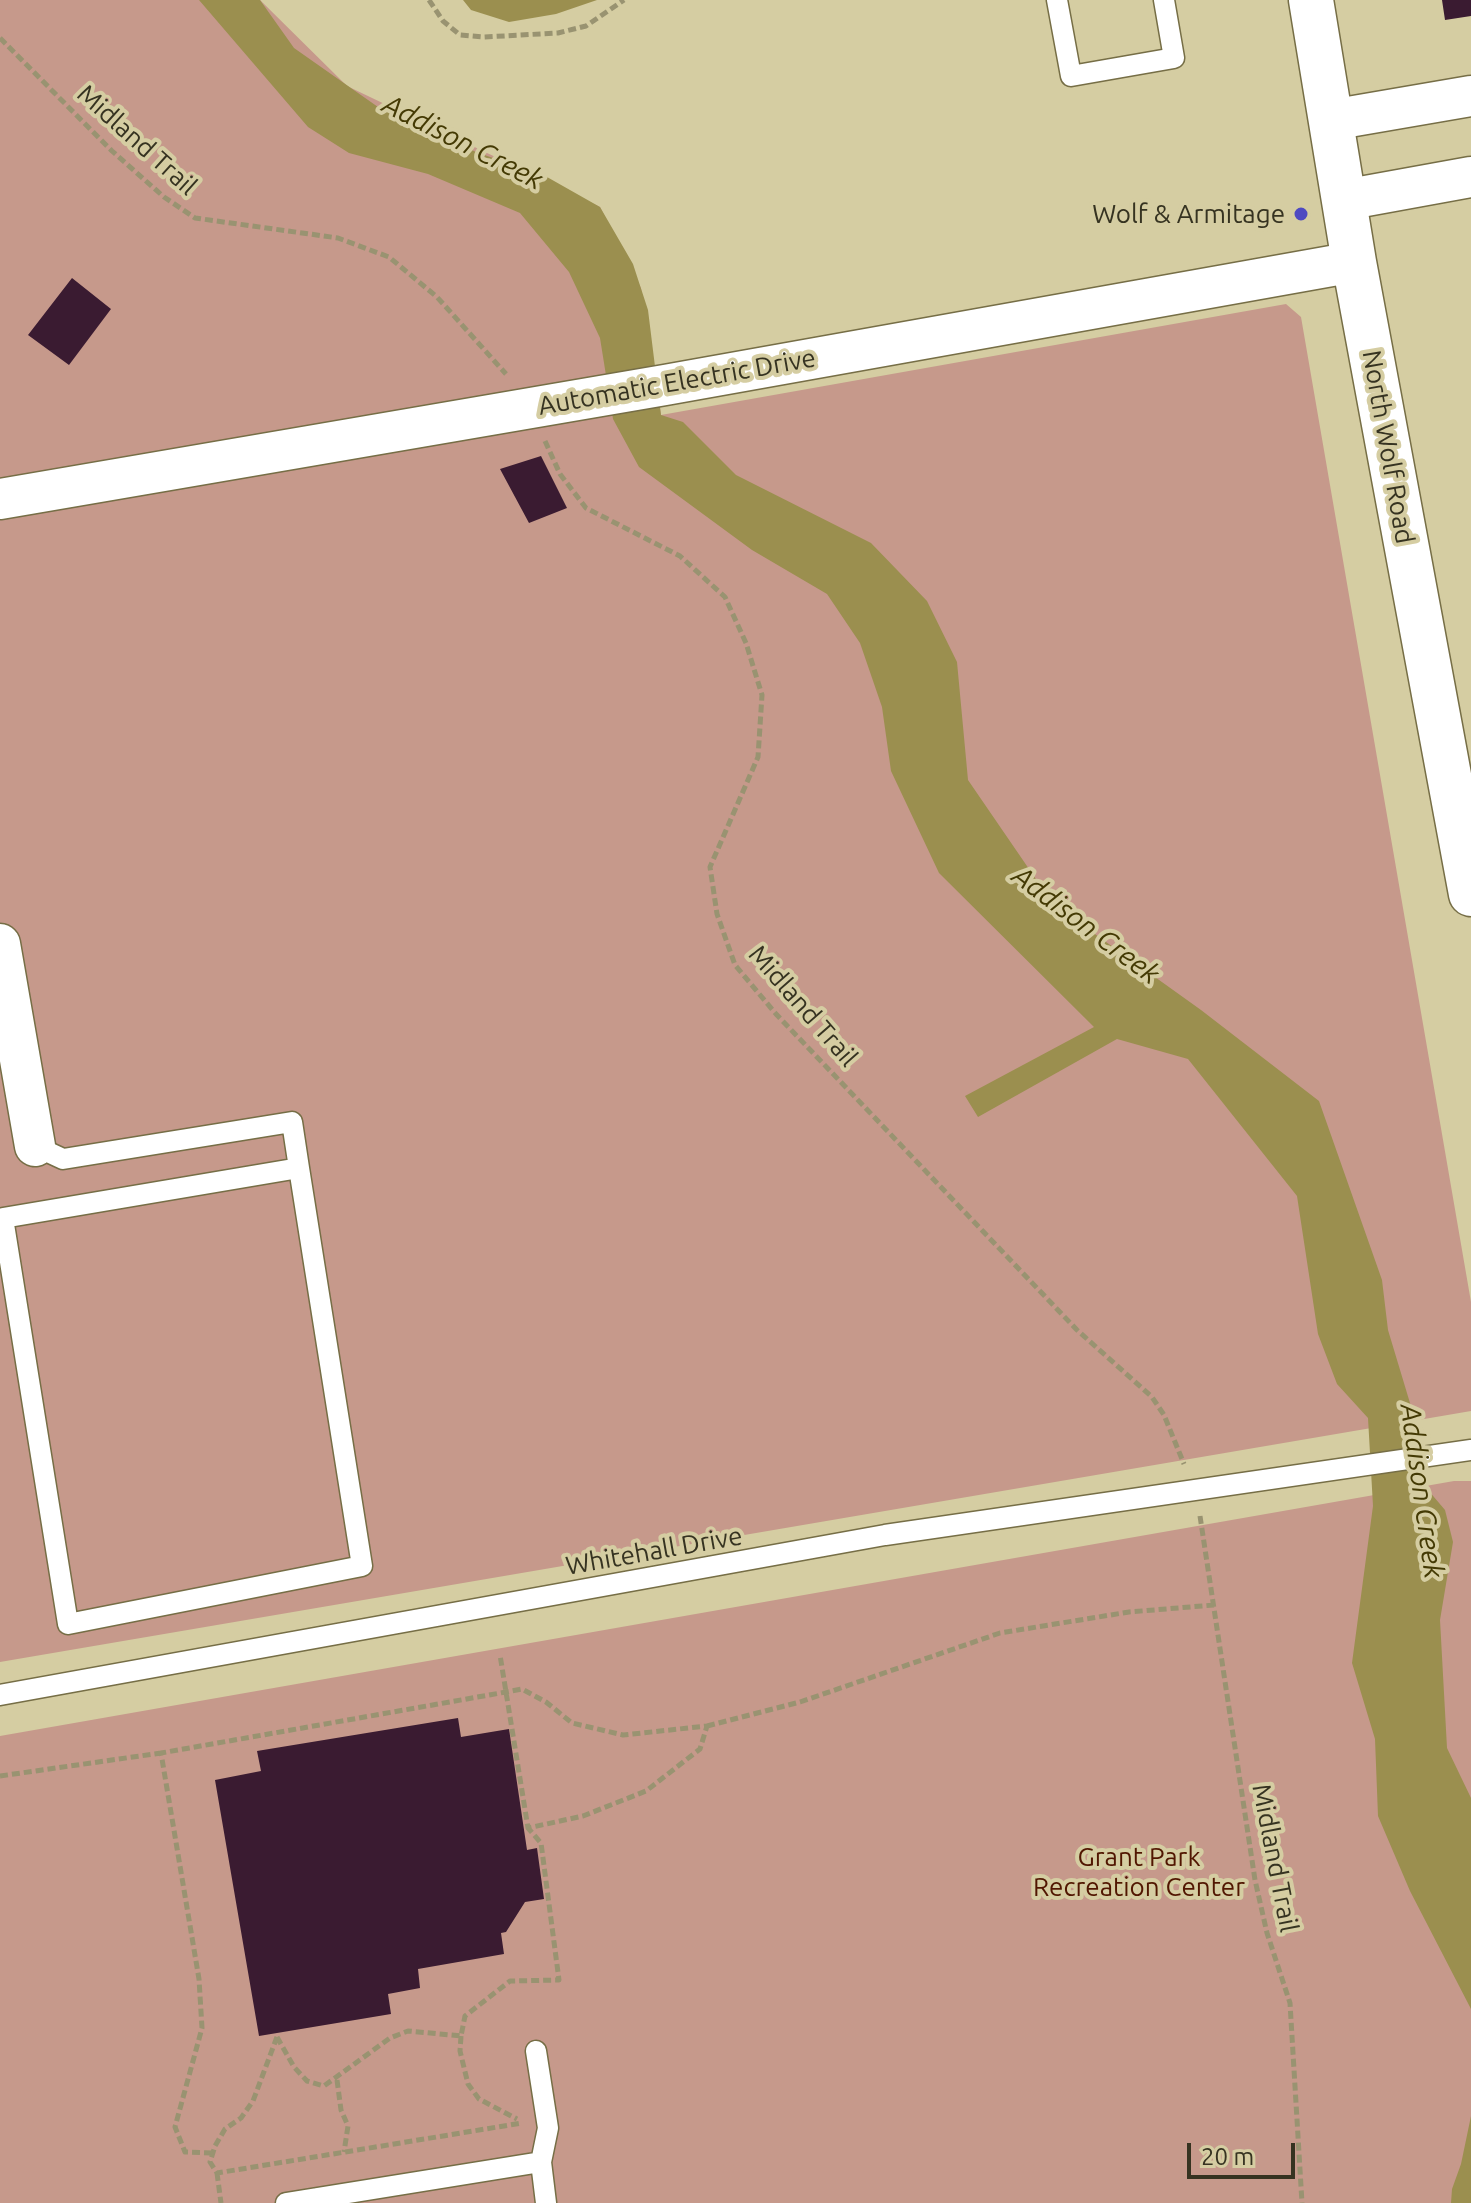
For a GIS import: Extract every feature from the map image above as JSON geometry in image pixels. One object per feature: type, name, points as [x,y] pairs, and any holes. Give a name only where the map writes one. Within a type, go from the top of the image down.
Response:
[{"type":"main road","name":"North Wolf Road","points":[[1311,0],[1354,262],[1471,894]]},
{"type":"street","points":[[1331,120],[1471,96]]},
{"type":"street","points":[[1344,200],[1471,177]]},
{"type":"street","name":"Automatic Electric Drive","points":[[0,499],[1354,262]]},
{"type":"street","points":[[0,944],[35,1146]]},
{"type":"lane","points":[[1057,0],[1071,76],[1174,58],[1164,0]]},
{"type":"lane","points":[[35,1146],[63,1159],[292,1122],[362,1566],[68,1624],[3,1218],[299,1168]]},
{"type":"lane","name":"Whitehall Drive","points":[[0,1695],[885,1535],[1471,1450]]},
{"type":"lane","points":[[536,2051],[548,2128],[541,2162],[546,2203]]},
{"type":"lane","points":[[286,2203],[318,2201],[541,2162]]},
{"type":"path","points":[[429,0],[443,21],[460,35],[484,37],[558,33],[586,26],[624,0]]},
{"type":"path","name":"Midland Trail","points":[[0,38],[112,151],[164,197],[195,218],[338,238],[389,257],[437,297],[497,361],[530,408],[560,474],[586,508],[680,556],[725,597],[746,643],[762,695],[758,757],[710,867],[717,914],[735,965],[776,1014],[1077,1330],[1152,1397],[1164,1415],[1184,1466]]},
{"type":"path","name":"Midland Trail","points":[[1201,1521],[1255,1880],[1267,1933],[1290,2003],[1302,2203]]},
{"type":"path","points":[[0,1776],[161,1753],[522,1689],[546,1702],[572,1723],[623,1735],[707,1726],[800,1702],[1000,1633],[1129,1612],[1214,1605]]},
{"type":"path","points":[[217,2173],[524,2122],[479,2099],[468,2084],[460,2051],[465,2016],[510,1981],[559,1980],[541,1843],[528,1828],[500,1655]]},
{"type":"path","points":[[528,1828],[583,1816],[646,1791],[700,1749],[707,1726]]},
{"type":"path","points":[[161,1753],[199,1979],[202,2028],[175,2127],[185,2152],[212,2153]]},
{"type":"path","points":[[221,2203],[217,2173],[210,2162],[212,2153],[225,2129],[241,2118],[253,2101],[277,2037],[294,2067],[307,2081],[324,2086],[337,2080],[390,2038],[408,2031],[461,2036]]},
{"type":"path","points":[[337,2080],[341,2110],[348,2126],[344,2153]]},
{"type":"green space","points":[[0,0],[260,0],[347,86],[600,207],[641,288],[661,415],[1286,304],[1301,317],[1471,1302],[1471,1411],[0,1662]]},
{"type":"green space","name":"Grant Park Recreation Center","points":[[1454,1481],[1471,1481],[1471,2203],[0,2203],[0,1736]]},
{"type":"water","name":"Addison Creek","points":[[199,0],[260,0],[294,48],[378,107],[476,152],[547,177],[600,207],[633,264],[648,310],[661,415],[683,422],[736,475],[871,543],[927,601],[957,662],[968,780],[1053,904],[1201,1010],[1319,1101],[1382,1280],[1388,1330],[1416,1423],[1428,1490],[1445,1510],[1453,1542],[1440,1620],[1447,1748],[1471,1798],[1471,2009],[1410,1891],[1378,1816],[1375,1739],[1352,1663],[1373,1506],[1368,1418],[1337,1384],[1318,1334],[1297,1196],[1188,1059],[1117,1039],[978,1117],[965,1096],[1094,1027],[939,873],[891,771],[882,707],[860,643],[827,594],[752,550],[639,467],[613,419],[600,338],[569,272],[520,213],[428,174],[349,153],[308,127]]},
{"type":"water","points":[[463,0],[597,0],[556,14],[509,22],[471,10]]},
{"type":"water","points":[[1471,2116],[1471,2203],[1451,2203],[1452,2189],[1461,2164]]},
{"type":"building","points":[[1442,0],[1471,0],[1471,16],[1445,20]]},
{"type":"building","points":[[72,278],[111,309],[69,365],[28,335]]},
{"type":"building","points":[[541,456],[567,508],[529,523],[500,469]]},
{"type":"building","points":[[458,1718],[461,1737],[509,1729],[527,1850],[537,1848],[544,1899],[525,1902],[506,1932],[501,1933],[504,1954],[418,1969],[420,1988],[388,1994],[391,2014],[259,2036],[215,1780],[261,1771],[257,1751]]},
{"type":"place","name":"Wolf & Armitage","points":[[1301,214]]}]
